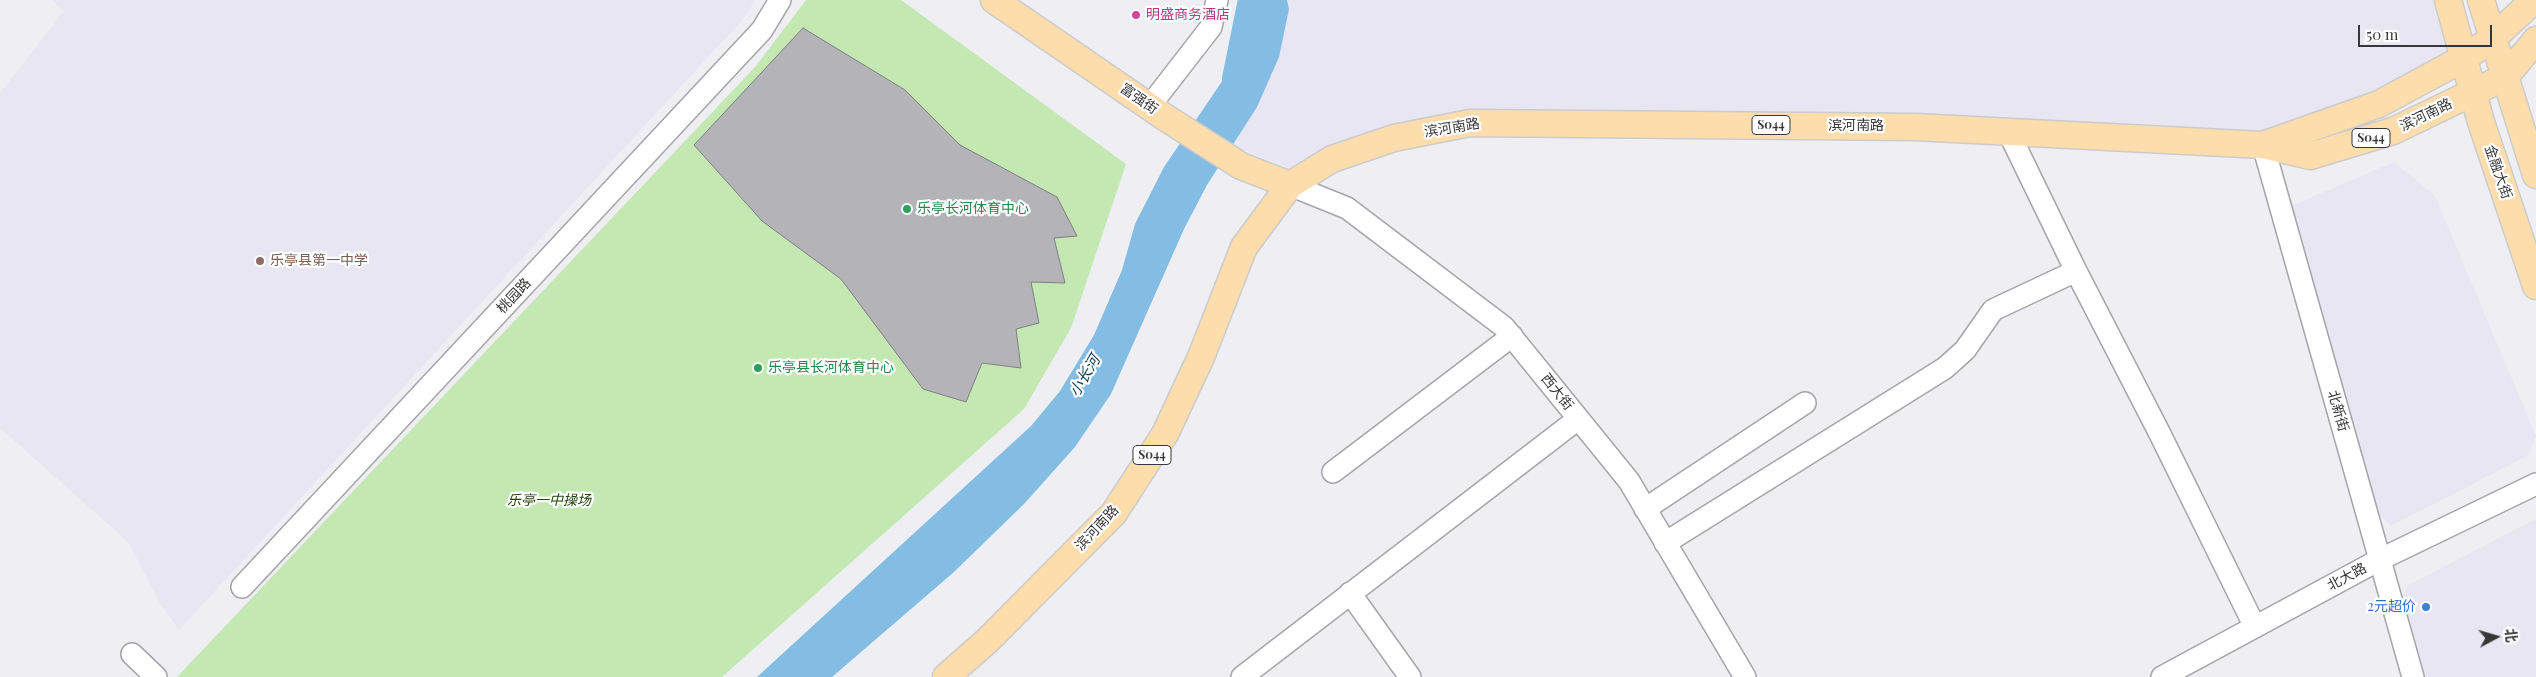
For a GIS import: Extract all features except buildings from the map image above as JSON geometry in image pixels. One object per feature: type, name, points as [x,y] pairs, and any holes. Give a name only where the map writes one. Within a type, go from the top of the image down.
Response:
[{"type":"main road","name":"富强街","points":[[994,0],[1156,111],[1241,166],[1290,185]]},
{"type":"main road","name":"金融大街","points":[[2448,0],[2481,122],[2536,286]]},
{"type":"main road","points":[[2481,0],[2536,175]]},
{"type":"main road","name":"S044","points":[[2464,58],[2492,39],[2534,0]]},
{"type":"main road","name":"S044","points":[[2473,92],[2505,77],[2536,40]]},
{"type":"main road","name":"滨河南路","points":[[2263,145],[2379,104],[2464,58]]},
{"type":"main road","name":"滨河南路","points":[[946,677],[988,640],[1114,513],[1165,434],[1200,357],[1244,247],[1290,185],[1332,159],[1394,138],[1470,123],[1915,127],[2263,145],[2310,156],[2393,131],[2473,92]]},
{"type":"street","name":"桃园路","points":[[242,587],[762,30],[780,0]]},
{"type":"street","points":[[1156,111],[1211,27],[1216,0]]},
{"type":"street","points":[[2008,132],[2255,627]]},
{"type":"street","name":"北新街","points":[[2263,145],[2413,677]]},
{"type":"street","name":"西大街","points":[[1290,185],[1347,208],[1504,327],[1629,481],[1745,677]]},
{"type":"street","points":[[1665,543],[1945,368],[1965,350],[1993,310],[2076,271]]},
{"type":"street","points":[[1333,472],[1512,336]]},
{"type":"street","points":[[1645,509],[1805,402]]},
{"type":"street","points":[[1242,677],[1578,419]]},
{"type":"street","name":"北大路","points":[[2162,677],[2379,560],[2536,484]]},
{"type":"street","points":[[1350,593],[1410,677]]},
{"type":"street","points":[[132,654],[156,677]]},
{"type":"shaded area","name":"乐亭县第一中学","points":[[52,0],[755,0],[746,16],[179,630],[161,605],[128,542],[0,428],[0,93],[64,11]]},
{"type":"shaded area","points":[[1287,0],[2436,0],[2451,51],[2372,96],[2261,135],[1469,110],[1291,169],[1244,150],[1230,149],[1257,106],[1289,9]]},
{"type":"shaded area","points":[[2394,162],[2435,196],[2536,436],[2529,455],[2391,526],[2376,512],[2291,206]]},
{"type":"shaded area","points":[[2536,519],[2536,677],[2425,677],[2402,600],[2408,585]]},
{"type":"green space","name":"乐亭县长河体育中心","points":[[806,0],[901,0],[1126,164],[1071,328],[1024,409],[722,677],[177,677],[755,67]]},
{"type":"water","points":[[1255,0],[1287,0],[1289,9],[1279,57],[1257,107],[1207,185],[1184,229],[1111,394],[1075,447],[1024,504],[954,572],[832,677],[757,677],[1031,426],[1060,391],[1094,335],[1122,270],[1135,224],[1164,167],[1229,71],[1251,28]]},
{"type":"waterway","name":"小长河","points":[[1238,79],[1254,0]]},
{"type":"place","name":"明盛商务酒店","points":[[1136,15]]},
{"type":"place","name":"乐亭长河体育中心","points":[[907,209]]},
{"type":"place","name":"乐亭县第一中学","points":[[260,261]]},
{"type":"place","name":"乐亭县长河体育中心","points":[[758,368]]},
{"type":"place","name":"2元超价","points":[[2426,607]]},
{"type":"park label","name":"乐亭一中操场","points":[[549,501]]}]
